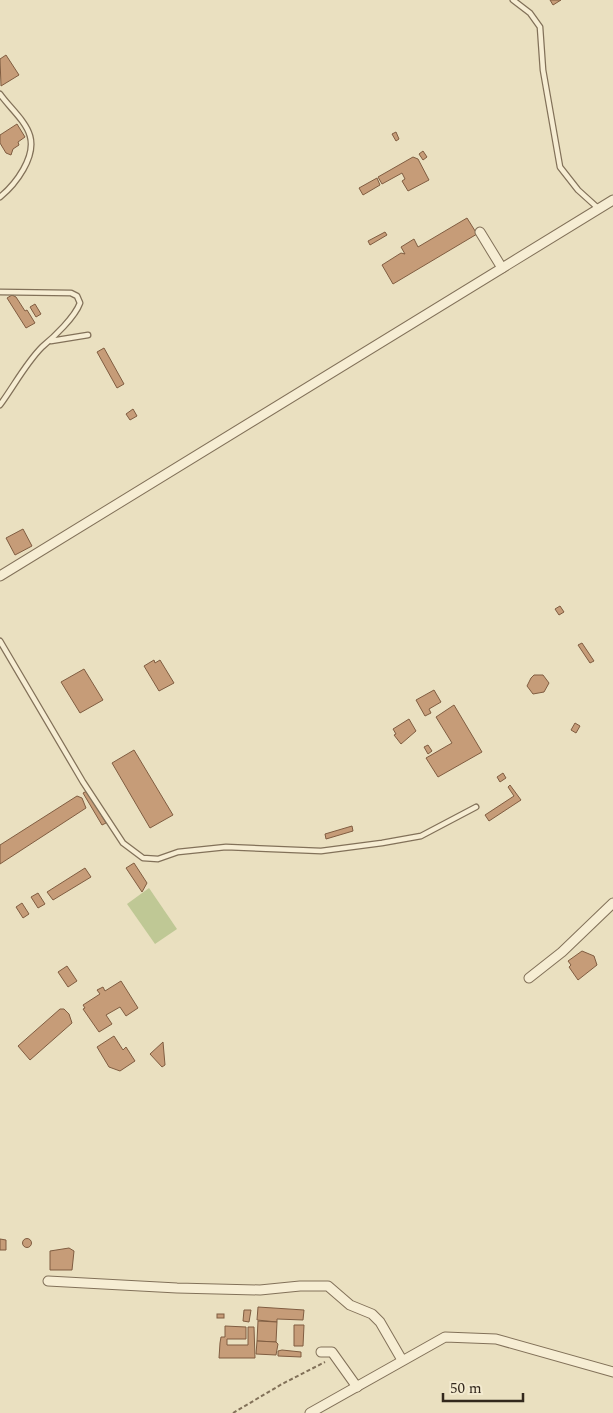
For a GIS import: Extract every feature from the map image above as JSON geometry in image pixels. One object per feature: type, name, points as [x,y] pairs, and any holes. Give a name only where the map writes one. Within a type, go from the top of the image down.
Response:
[{"type":"street","points":[[0,576],[613,200]]},
{"type":"street","points":[[480,232],[502,268]]},
{"type":"street","points":[[529,978],[562,952],[613,903]]},
{"type":"street","points":[[48,1281],[177,1288],[260,1290],[300,1286],[328,1286],[350,1305],[372,1314],[380,1322],[402,1360]]},
{"type":"street","points":[[310,1413],[402,1360],[445,1338],[496,1339],[613,1372]]},
{"type":"street","points":[[321,1352],[332,1352],[337,1356],[357,1387]]},
{"type":"lane","points":[[513,0],[530,13],[540,27],[543,70],[560,166],[578,190],[599,209]]},
{"type":"lane","points":[[0,94],[30,135],[31,150],[12,186],[0,197]]},
{"type":"lane","points":[[0,292],[71,293],[77,296],[80,303],[78,309],[39,352],[0,405]]},
{"type":"lane","points":[[51,341],[88,335]]},
{"type":"lane","points":[[0,641],[83,782],[113,828],[123,843],[143,858],[158,859],[178,852],[226,847],[321,851],[421,836],[476,807]]},
{"type":"path","points":[[233,1413],[282,1384],[337,1356]]},
{"type":"green space","points":[[149,888],[177,929],[155,944],[127,904]]},
{"type":"building","points":[[550,0],[561,0],[553,5]]},
{"type":"building","points":[[6,55],[19,75],[1,86],[0,59]]},
{"type":"building","points":[[17,124],[25,137],[18,142],[19,145],[13,149],[11,155],[6,153],[0,143],[0,135]]},
{"type":"building","points":[[396,132],[399,139],[396,141],[392,134]]},
{"type":"building","points":[[423,151],[427,157],[423,160],[419,154]]},
{"type":"building","points":[[413,157],[418,159],[429,180],[408,191],[402,181],[405,179],[402,173],[382,184],[378,177]]},
{"type":"building","points":[[377,178],[380,185],[363,195],[359,188]]},
{"type":"building","points":[[467,218],[477,234],[393,284],[382,265],[401,253],[405,254],[401,247],[414,239],[418,247]]},
{"type":"building","points":[[385,232],[387,235],[370,245],[368,241]]},
{"type":"building","points":[[12,295],[16,297],[25,311],[27,310],[35,323],[26,328],[7,298]]},
{"type":"building","points":[[35,304],[41,314],[36,317],[30,307]]},
{"type":"building","points":[[104,348],[124,384],[117,388],[97,352]]},
{"type":"building","points":[[133,409],[137,416],[130,420],[126,414]]},
{"type":"building","points":[[23,529],[32,546],[15,555],[6,538]]},
{"type":"building","points":[[560,606],[564,612],[559,615],[555,609]]},
{"type":"building","points":[[582,643],[594,661],[590,663],[578,645]]},
{"type":"building","points":[[154,660],[155,663],[160,660],[174,683],[159,691],[144,666]]},
{"type":"building","points":[[84,669],[103,700],[80,713],[61,682]]},
{"type":"building","points":[[534,675],[543,675],[549,683],[544,692],[533,694],[527,686]]},
{"type":"building","points":[[434,690],[441,702],[429,709],[431,713],[425,716],[416,700]]},
{"type":"building","points":[[454,705],[482,752],[438,777],[426,758],[452,743],[436,717]]},
{"type":"building","points":[[409,719],[416,731],[401,744],[394,735],[396,734],[393,729]]},
{"type":"building","points":[[575,723],[580,726],[576,733],[571,730]]},
{"type":"building","points":[[428,745],[432,751],[428,754],[424,747]]},
{"type":"building","points":[[134,750],[173,815],[150,828],[112,763]]},
{"type":"building","points":[[503,773],[506,778],[500,782],[497,777]]},
{"type":"building","points":[[510,785],[521,800],[489,821],[485,815],[514,796],[508,787]]},
{"type":"building","points":[[87,791],[106,823],[102,825],[83,793]]},
{"type":"building","points":[[77,796],[82,798],[86,808],[0,864],[0,845]]},
{"type":"building","points":[[352,826],[353,831],[326,839],[325,834]]},
{"type":"building","points":[[134,863],[147,883],[142,892],[126,868]]},
{"type":"building","points":[[85,868],[91,877],[53,900],[47,892]]},
{"type":"building","points":[[38,893],[45,904],[38,908],[31,897]]},
{"type":"building","points":[[22,903],[29,914],[23,918],[16,907]]},
{"type":"building","points":[[582,951],[594,956],[597,965],[578,980],[569,967],[571,965],[568,961]]},
{"type":"building","points":[[67,966],[77,981],[68,987],[58,972]]},
{"type":"building","points":[[121,981],[138,1008],[126,1016],[120,1007],[106,1015],[112,1024],[99,1032],[83,1009],[85,1008],[83,1005],[100,994],[97,990],[103,987],[105,991]]},
{"type":"building","points":[[60,1009],[64,1009],[69,1014],[72,1023],[30,1060],[18,1046]]},
{"type":"building","points":[[114,1036],[123,1050],[126,1047],[135,1061],[120,1071],[109,1067],[97,1047]]},
{"type":"building","points":[[163,1042],[165,1065],[162,1067],[150,1054]]},
{"type":"building","points":[[27,1238],[32,1243],[27,1248],[22,1243]]},
{"type":"building","points":[[0,1239],[6,1240],[6,1250],[0,1250]]},
{"type":"building","points":[[69,1248],[74,1251],[72,1270],[50,1270],[50,1251]]},
{"type":"building","points":[[258,1307],[304,1310],[303,1320],[277,1319],[277,1322],[257,1320]]},
{"type":"building","points":[[244,1310],[251,1310],[249,1322],[243,1321]]},
{"type":"building","points":[[217,1314],[224,1314],[224,1318],[217,1318]]},
{"type":"building","points":[[258,1321],[277,1322],[276,1342],[257,1341]]},
{"type":"building","points":[[294,1325],[304,1325],[303,1346],[294,1346]]},
{"type":"building","points":[[225,1326],[246,1327],[246,1339],[227,1339],[227,1345],[248,1345],[248,1327],[254,1327],[255,1358],[219,1358],[221,1337],[225,1337]]},
{"type":"building","points":[[257,1341],[276,1342],[278,1344],[276,1355],[256,1354]]},
{"type":"building","points":[[278,1351],[301,1352],[301,1357],[278,1356]]}]
